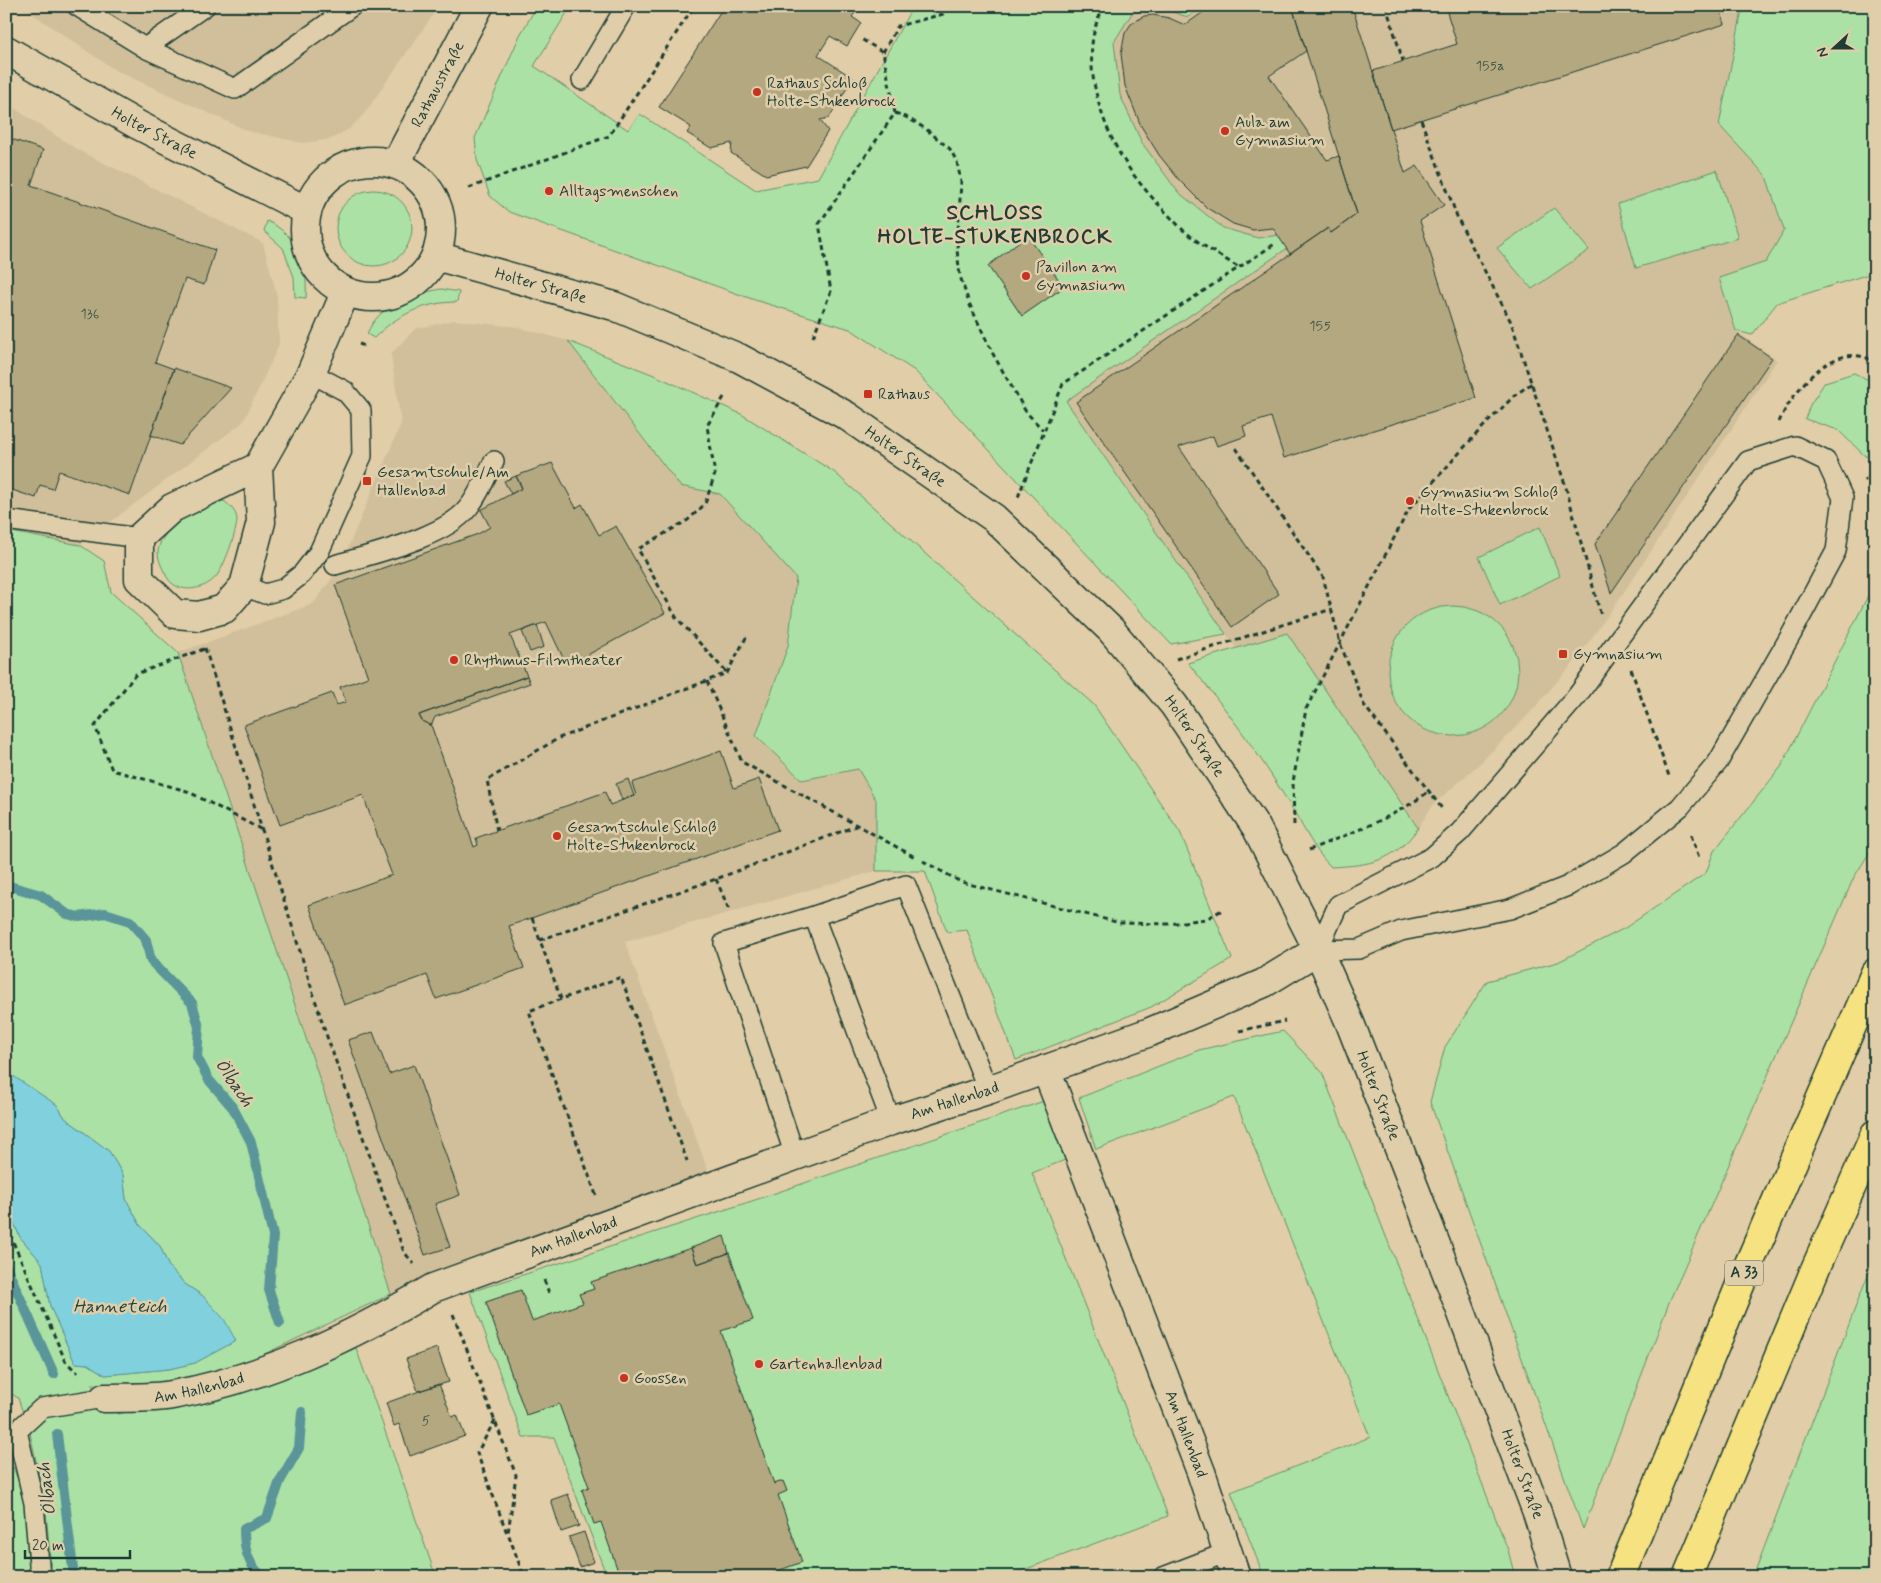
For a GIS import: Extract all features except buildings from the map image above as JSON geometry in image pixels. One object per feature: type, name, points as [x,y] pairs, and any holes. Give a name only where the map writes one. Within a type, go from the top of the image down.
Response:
[{"type":"highway","name":"A 33","points":[[1620,1577],[1748,1264],[1875,973]]},
{"type":"highway","points":[[1687,1577],[1812,1276],[1875,1134]]},
{"type":"street","name":"Rathausstraße","points":[[396,163],[440,76],[479,6]]},
{"type":"street","name":"Holter Straße","points":[[6,50],[138,125],[307,211]]},
{"type":"street","points":[[368,159],[385,159],[396,163],[421,180],[431,191],[440,212],[442,234],[436,256],[421,278],[398,292],[372,298],[345,293],[324,278],[311,258],[305,235],[307,211],[320,186],[342,167],[368,159]]},
{"type":"street","name":"Holter Straße","points":[[436,256],[614,306],[739,358],[847,416],[994,518],[1111,630],[1174,704],[1256,827],[1318,950],[1350,1023],[1538,1515],[1557,1577]]},
{"type":"street","points":[[258,467],[172,508],[139,538],[138,579],[175,614],[199,616],[224,609],[244,586],[261,522],[258,467],[311,373],[345,293]]},
{"type":"street","name":"Am Hallenbad","points":[[104,1398],[171,1396],[254,1375],[318,1350],[373,1323],[433,1288],[891,1121],[988,1090],[1150,1032],[1264,983],[1318,950]]},
{"type":"street","name":"Am Hallenbad","points":[[1046,1069],[1201,1472],[1232,1564]]},
{"type":"lane","points":[[77,6],[145,48],[235,90],[352,6]]},
{"type":"lane","points":[[145,48],[205,6]]},
{"type":"lane","points":[[582,80],[626,6]]},
{"type":"lane","points":[[244,586],[265,594],[283,590],[302,574],[319,552],[362,456],[361,410],[345,391],[311,373]]},
{"type":"lane","points":[[1795,446],[1826,461],[1843,498],[1836,551],[1792,633],[1718,762],[1680,807],[1624,853],[1568,886],[1510,909],[1401,930],[1359,949],[1318,950],[1338,905],[1432,857],[1460,832],[1577,696],[1748,461],[1795,446]]},
{"type":"lane","points":[[335,565],[415,540],[445,526],[468,509],[484,483],[494,461]]},
{"type":"lane","points":[[6,520],[139,538]]},
{"type":"lane","points":[[795,1156],[724,943],[814,916],[906,885],[988,1090]]},
{"type":"lane","points":[[814,916],[891,1121]]},
{"type":"lane","points":[[6,1447],[17,1431],[42,1408],[104,1398]]},
{"type":"lane","points":[[17,1431],[34,1503],[40,1577]]},
{"type":"lane","points":[[1163,1577],[1232,1564]]},
{"type":"path","points":[[469,188],[609,136],[694,6]]},
{"type":"path","points":[[813,337],[831,290],[819,224],[895,113],[883,52],[898,26],[943,14],[948,6]]},
{"type":"path","points":[[1105,6],[1090,54],[1095,88],[1102,111],[1124,161],[1147,191],[1180,227],[1238,267]]},
{"type":"path","points":[[1386,6],[1404,61]]},
{"type":"path","points":[[861,40],[883,52]]},
{"type":"path","points":[[895,113],[926,129],[950,149],[957,162],[961,182],[957,250],[960,276],[969,303],[993,354],[1026,412],[1043,430]]},
{"type":"path","points":[[1421,120],[1458,219],[1511,322],[1565,484],[1606,635],[1624,649],[1671,782]]},
{"type":"path","points":[[1016,502],[1043,430],[1063,384],[1276,242]]},
{"type":"path","points":[[1765,456],[1783,413],[1804,382],[1821,366],[1845,357],[1868,358],[1875,362]]},
{"type":"path","points":[[1294,825],[1293,782],[1306,709],[1409,509],[1479,431],[1514,396],[1532,383]]},
{"type":"path","points":[[724,396],[707,426],[715,474],[705,504],[688,520],[638,549],[676,617],[728,673]]},
{"type":"path","points":[[1236,448],[1323,578],[1340,643],[1364,704],[1428,792],[1460,832]]},
{"type":"path","points":[[1175,659],[1332,609]]},
{"type":"path","points":[[199,616],[206,649],[324,1030],[404,1252],[451,1307],[516,1474],[508,1534]]},
{"type":"path","points":[[497,831],[487,780],[559,738],[728,673],[748,634]]},
{"type":"path","points":[[206,649],[136,674],[95,726],[112,770],[188,791],[262,831]]},
{"type":"path","points":[[707,682],[742,762],[961,882],[1120,923],[1170,924],[1206,919],[1222,910]]},
{"type":"path","points":[[1308,850],[1386,818],[1408,807],[1428,792]]},
{"type":"path","points":[[540,940],[716,879],[857,826]]},
{"type":"path","points":[[1688,829],[1699,858]]},
{"type":"path","points":[[716,879],[740,938]]},
{"type":"path","points":[[532,918],[561,999]]},
{"type":"path","points":[[606,1225],[529,1011],[620,977],[698,1192]]},
{"type":"path","points":[[6,1226],[66,1362],[104,1398]]},
{"type":"path","points":[[495,1420],[477,1453],[524,1577]]},
{"type":"shaded area","points":[[21,6],[439,6],[364,114],[349,129],[331,139],[303,143],[248,131],[115,70]]},
{"type":"shaded area","name":"Gymnasium Schloß Holte-Stukenbrock","points":[[1204,6],[1743,6],[1719,125],[1766,176],[1784,230],[1766,262],[1719,279],[1736,331],[1777,360],[1618,601],[1575,661],[1529,714],[1480,763],[1433,805],[1418,828],[1287,634],[1236,648],[1066,400],[1301,238],[1280,235],[1258,238],[1223,228],[1178,192],[1142,143],[1120,95],[1114,42],[1132,13],[1157,7],[1188,17]]},
{"type":"shaded area","points":[[6,103],[78,150],[263,243],[277,296],[279,345],[243,422],[80,545],[6,531]]},
{"type":"shaded area","name":"Gesamtschule Schloß Holte-Stukenbrock","points":[[455,320],[517,327],[568,341],[680,486],[720,494],[796,578],[788,646],[756,736],[802,780],[858,769],[876,800],[876,871],[625,942],[708,1171],[391,1294],[178,653],[313,604],[339,569],[401,424],[391,354],[415,329]]},
{"type":"green space","points":[[537,6],[571,6],[534,66],[628,130],[640,114],[756,190],[818,178],[913,6],[1204,6],[1188,17],[1157,7],[1132,13],[1114,42],[1120,95],[1142,143],[1178,192],[1223,228],[1258,238],[1280,235],[1302,238],[1066,401],[1226,634],[1171,644],[915,371],[850,329],[755,300],[509,212],[490,196],[477,160],[475,138],[520,35]]},
{"type":"green space","points":[[1743,6],[1875,6],[1875,272],[1777,303],[1752,335],[1736,331],[1719,278],[1766,262],[1784,230],[1766,176],[1719,125]]},
{"type":"green space","points":[[1717,170],[1738,238],[1636,268],[1618,204]]},
{"type":"green space","points":[[374,190],[389,193],[401,201],[409,213],[412,228],[409,243],[401,255],[389,263],[374,266],[359,263],[347,255],[339,243],[336,228],[339,213],[347,201],[359,193]]},
{"type":"green space","points":[[1554,208],[1589,250],[1532,289],[1497,248]]},
{"type":"green space","points":[[267,221],[278,227],[294,243],[303,263],[306,298],[295,297],[294,277],[283,248],[264,231]]},
{"type":"green space","points":[[441,289],[459,292],[457,302],[422,307],[401,317],[374,338],[367,334],[379,315],[397,302],[418,294]]},
{"type":"green space","points":[[568,341],[654,375],[741,414],[834,472],[1094,705],[1180,832],[1232,959],[1151,1007],[1016,1060],[967,930],[947,932],[925,871],[876,871],[876,800],[858,769],[802,780],[756,736],[788,646],[796,578],[720,494],[680,486]]},
{"type":"green space","points":[[1854,373],[1875,383],[1875,442],[1866,457],[1838,430],[1805,419],[1810,405],[1825,382]]},
{"type":"green space","points":[[224,501],[234,511],[237,519],[233,539],[221,569],[213,580],[200,587],[185,589],[178,587],[167,577],[161,565],[158,552],[160,543],[166,534],[184,518],[205,506]]},
{"type":"green space","points":[[1540,527],[1560,576],[1500,605],[1479,557]]},
{"type":"green space","points":[[6,531],[80,545],[104,561],[111,592],[178,653],[391,1294],[235,1368],[172,1385],[91,1384],[117,1414],[251,1390],[356,1348],[436,1577],[52,1577],[45,1502],[30,1433],[18,1398],[6,1390],[6,1205],[20,1237],[42,1263],[50,1306],[75,1363],[88,1364],[105,1375],[169,1369],[195,1363],[235,1341],[203,1296],[185,1284],[169,1267],[160,1246],[140,1225],[126,1199],[123,1175],[109,1151],[65,1118],[57,1105],[6,1072]]},
{"type":"green space","points":[[1875,582],[1875,844],[1854,877],[1670,1300],[1583,1529],[1430,1102],[1445,1047],[1487,981],[1558,962],[1625,928],[1706,873],[1714,851],[1781,767]]},
{"type":"green space","points":[[1453,606],[1466,607],[1478,611],[1499,625],[1513,646],[1517,658],[1517,684],[1513,696],[1499,717],[1478,731],[1466,735],[1453,736],[1440,735],[1428,731],[1407,717],[1393,696],[1389,684],[1388,671],[1389,658],[1393,646],[1407,625],[1428,611],[1440,607]]},
{"type":"green space","points":[[1287,633],[1418,828],[1400,848],[1380,860],[1358,865],[1331,867],[1324,860],[1252,747],[1188,663]]},
{"type":"green space","points":[[1283,1031],[1322,1072],[1508,1550],[1515,1577],[1264,1577],[1231,1492],[1370,1437],[1234,1097],[1096,1149],[1079,1098],[1199,1050]]},
{"type":"green space","name":"Gartenhallenbad","points":[[1047,1100],[1065,1160],[1032,1173],[1168,1516],[1005,1577],[829,1577],[827,1574],[818,1577],[607,1577],[554,1437],[523,1437],[470,1292],[752,1201]]},
{"type":"green space","points":[[1875,1261],[1875,1577],[1753,1577],[1865,1282]]},
{"type":"green space","points":[[13,1467],[25,1498],[31,1577],[6,1577],[6,1473]]},
{"type":"water","name":"Hanneteich","points":[[7,1072],[57,1105],[65,1118],[109,1151],[123,1175],[126,1199],[140,1225],[160,1246],[169,1267],[185,1284],[203,1296],[224,1319],[236,1341],[195,1363],[169,1369],[105,1375],[88,1364],[75,1363],[50,1306],[42,1263],[20,1237],[6,1205]]},
{"type":"waterway","name":"Ölbach","points":[[6,885],[41,895],[67,914],[79,917],[105,913],[130,921],[146,940],[151,961],[192,1003],[199,1027],[197,1057],[209,1080],[233,1108],[251,1142],[273,1236],[269,1290],[280,1323]]},
{"type":"waterway","name":"Ölbach","points":[[6,1266],[54,1374]]},
{"type":"waterway","name":"Ölbach","points":[[264,1577],[258,1573],[250,1562],[245,1543],[244,1529],[267,1518],[280,1481],[299,1448],[302,1412]]},
{"type":"waterway","name":"Ölbach","points":[[57,1434],[73,1569]]},
{"type":"place","name":"Rathaus Schloß Holte-Stukenbrock","points":[[757,92]]},
{"type":"place","name":"Aula am Gymnasium","points":[[1225,131]]},
{"type":"place","name":"Alltagsmenschen","points":[[549,191]]},
{"type":"place","name":"Pavillon am Gymnasium","points":[[1026,276]]},
{"type":"place","name":"Rathaus","points":[[868,394]]},
{"type":"place","name":"Gesamtschule/Am Hallenbad","points":[[367,481]]},
{"type":"place","name":"Gymnasium Schloß Holte-Stukenbrock","points":[[1410,501]]},
{"type":"place","name":"Gymnasium","points":[[1563,654]]},
{"type":"place","name":"Rhythmus-Filmtheater","points":[[454,660]]},
{"type":"place","name":"Gesamtschule Schloß Holte-Stukenbrock","points":[[557,836]]},
{"type":"place","name":"Gartenhallenbad","points":[[759,1364]]},
{"type":"place","name":"Goossen","points":[[624,1378]]},
{"type":"district","name":"SCHLOSS HOLTE-STUKENBROCK","points":[[995,225]]}]
